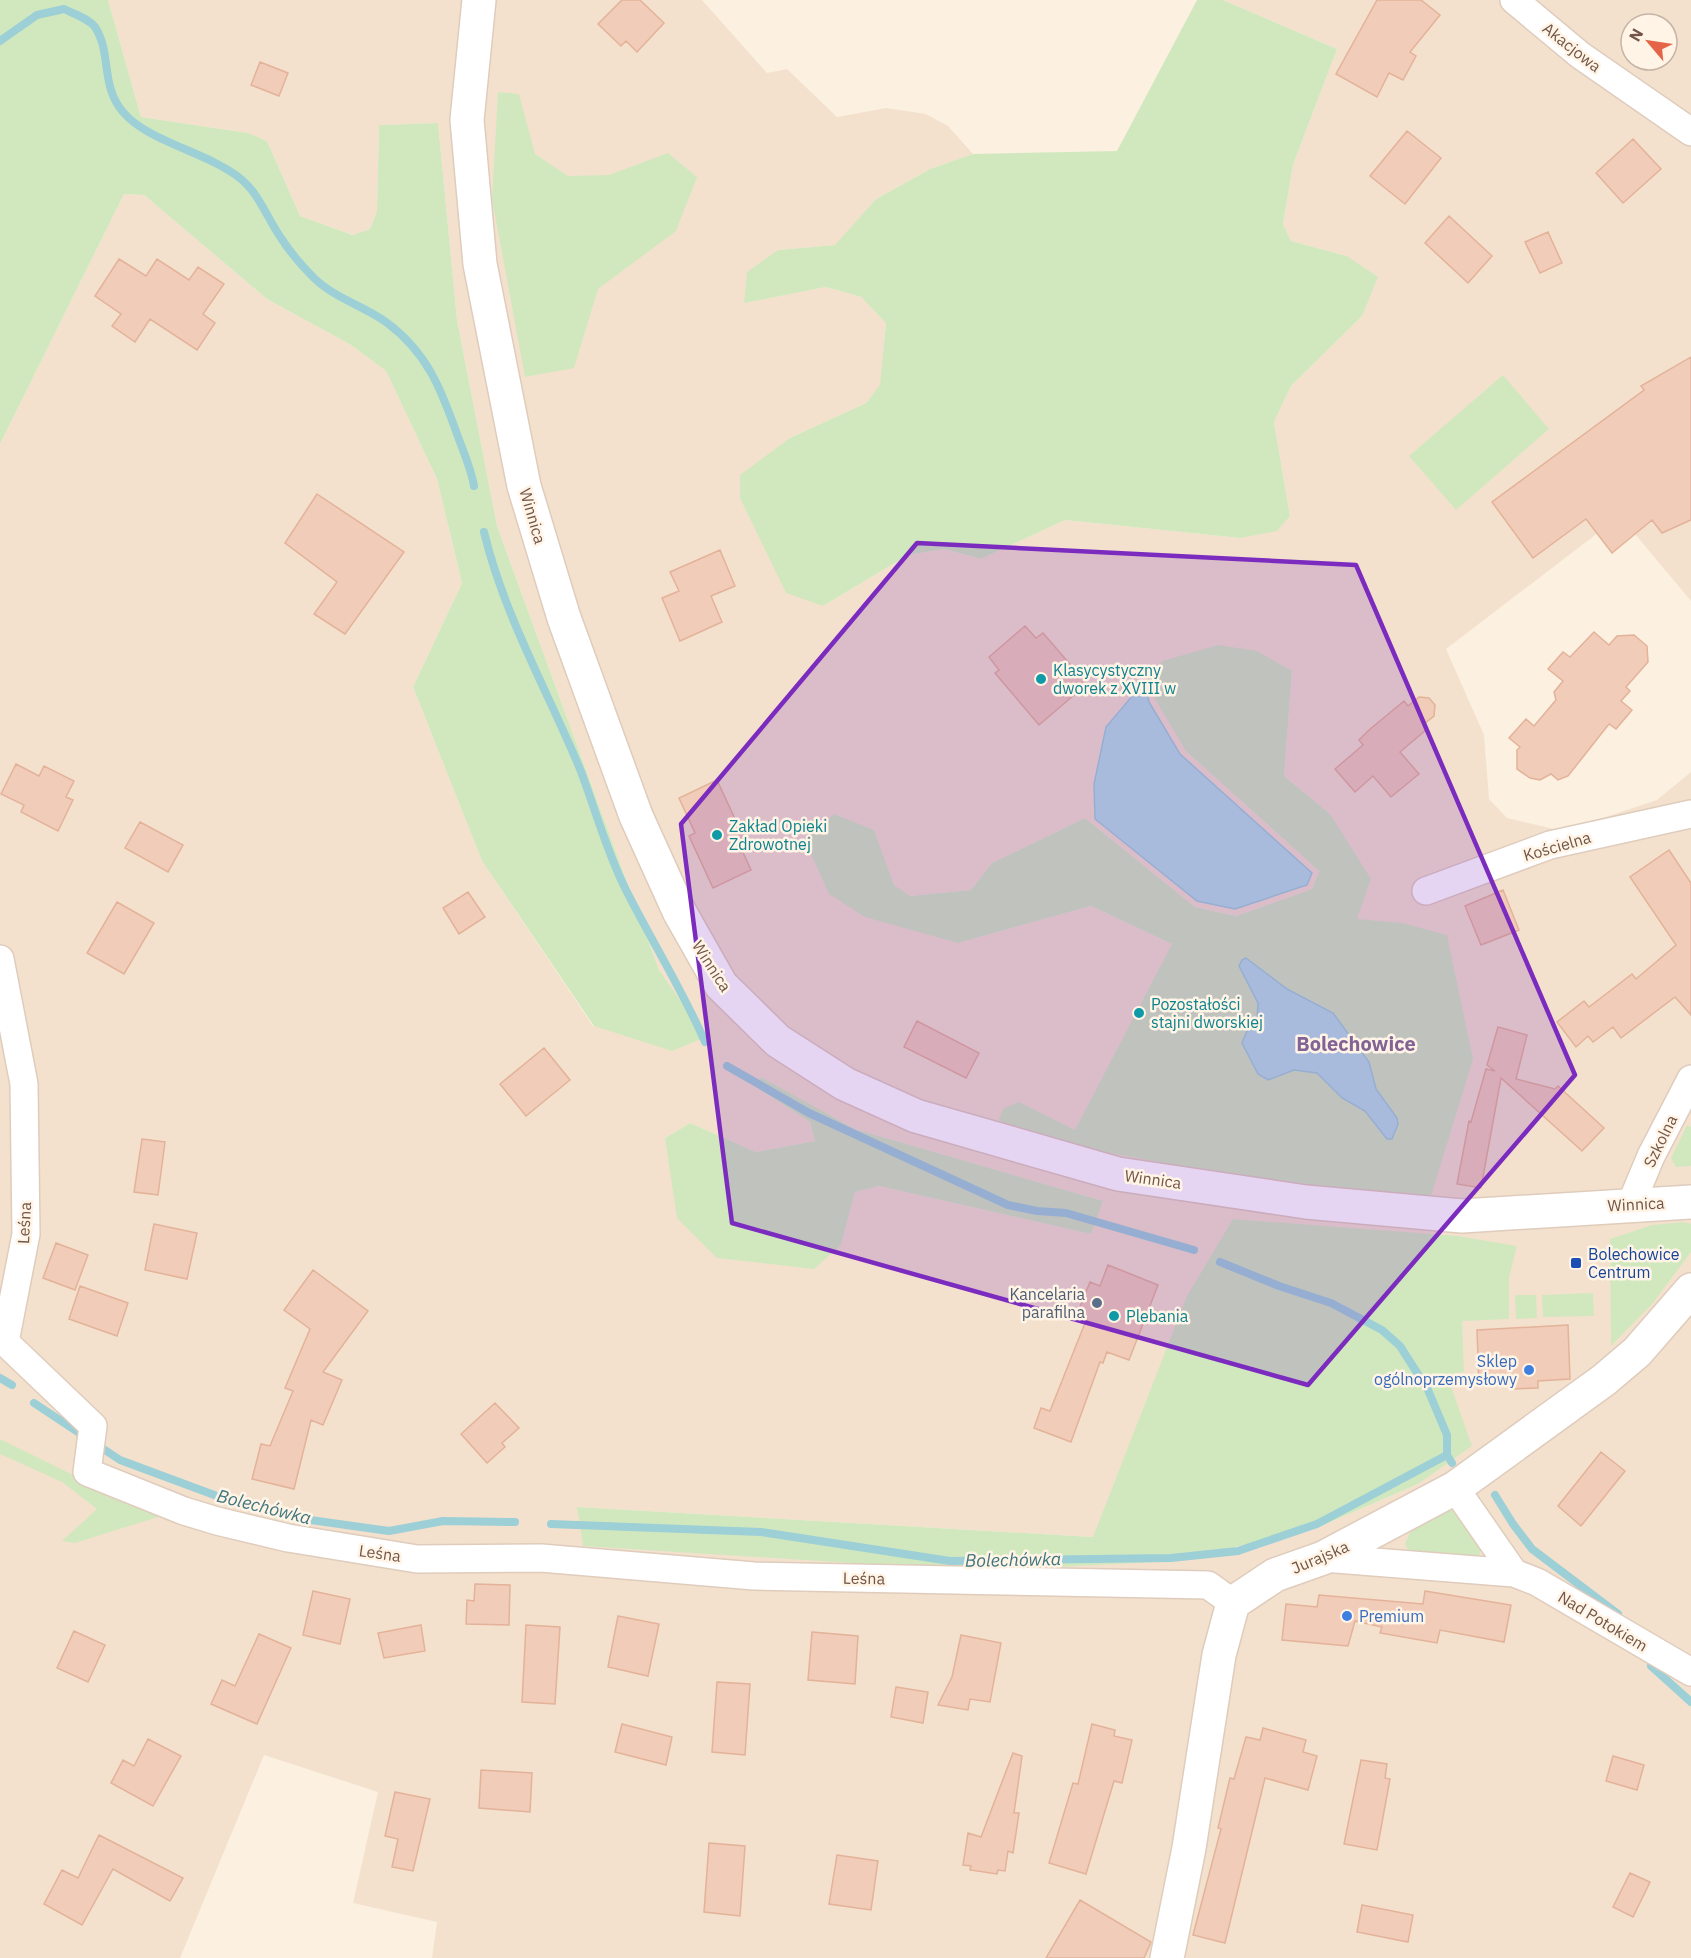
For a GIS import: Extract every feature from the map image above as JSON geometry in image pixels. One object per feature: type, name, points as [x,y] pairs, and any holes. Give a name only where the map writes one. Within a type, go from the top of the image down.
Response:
[{"type":"street","name":"Winnica","points":[[479,0],[467,120],[480,264],[524,486],[564,618],[636,816],[679,911],[721,985],[778,1041],[845,1084],[915,1116],[1118,1174],[1306,1202],[1462,1216],[1691,1202]]},
{"type":"street","name":"Akacjowa","points":[[1514,0],[1580,55],[1691,132]]},
{"type":"street","name":"Kościelna","points":[[1426,891],[1550,845],[1691,814]]},
{"type":"street","name":"Leśna","points":[[0,959],[24,1084],[26,1234],[5,1342],[93,1426],[87,1472],[184,1511],[288,1538],[417,1559],[541,1558],[754,1576],[1208,1585],[1233,1603]]},
{"type":"street","name":"Szkolna","points":[[1631,1204],[1651,1156],[1691,1078]]},
{"type":"street","name":"Jurajska","points":[[1233,1603],[1275,1575],[1323,1558],[1455,1488],[1612,1373],[1665,1322],[1691,1290]]},
{"type":"street","points":[[1455,1488],[1514,1573]]},
{"type":"street","name":"Nad Potokiem","points":[[1323,1558],[1514,1573],[1537,1582],[1691,1672]]},
{"type":"street","points":[[1167,1958],[1189,1848],[1219,1655],[1233,1603]]},
{"type":"highlighted area","points":[[917,543],[1356,565],[1575,1075],[1308,1385],[732,1223],[681,824]]},
{"type":"shaded area","points":[[108,0],[702,0],[767,73],[787,69],[837,117],[886,108],[926,114],[948,126],[973,154],[930,169],[876,199],[836,245],[778,250],[744,302],[826,287],[861,297],[886,323],[881,385],[866,403],[790,438],[823,606],[908,555],[944,549],[981,559],[1065,520],[1240,538],[1290,516],[1274,422],[1291,386],[1362,316],[1347,256],[1291,241],[1283,224],[1293,165],[1337,49],[1223,0],[1691,0],[1691,601],[1620,516],[1446,649],[1484,735],[1489,799],[1507,818],[1563,831],[1657,800],[1691,772],[1691,1958],[432,1958],[437,1922],[353,1903],[378,1792],[264,1755],[180,1958],[0,1958],[0,444],[124,194],[144,195],[267,299],[351,345],[386,371],[437,479],[462,583],[413,687],[482,861],[593,1026],[705,1037],[659,970],[497,526],[457,320],[438,123],[379,125],[377,211],[370,229],[354,235],[300,216],[267,141],[248,133],[141,117]],"holes":[[[1292,671],[1284,776],[1330,814],[1335,921],[1172,944],[1091,906],[958,943],[805,840],[874,830],[894,886],[910,896],[971,890],[992,863],[1085,818],[1195,907],[1236,916],[1312,889],[1319,871],[1186,751]],[[761,1077],[855,1129],[1103,1201],[1091,1234],[879,1186],[855,1192],[841,1244],[665,1138],[690,1123],[756,1152],[815,1141],[810,1122],[756,1087]],[[1233,1219],[1287,1224],[1464,1372],[1447,1375],[1418,1484],[1319,1527],[1176,1561],[583,1546],[578,1507],[1093,1537]]]},
{"type":"green space","points":[[0,0],[108,0],[141,117],[248,133],[267,141],[300,216],[353,235],[370,229],[377,211],[379,125],[438,123],[457,320],[497,526],[659,970],[706,1037],[672,1051],[594,1026],[482,861],[413,687],[462,583],[437,479],[386,371],[351,345],[267,299],[144,195],[124,194],[0,444]]},
{"type":"green space","points":[[1197,0],[1223,0],[1337,49],[1293,165],[1283,224],[1291,241],[1347,256],[1378,277],[1362,316],[1291,386],[1274,422],[1290,516],[1277,531],[1240,538],[1065,520],[981,559],[944,549],[908,555],[823,606],[786,593],[740,498],[740,475],[790,438],[866,403],[880,385],[886,323],[861,297],[826,287],[744,303],[747,272],[778,250],[835,245],[876,199],[930,169],[973,154],[1117,151]]},
{"type":"green space","points":[[498,92],[519,94],[535,154],[568,176],[609,175],[668,153],[697,177],[676,231],[598,289],[574,368],[525,377],[492,199]]},
{"type":"green space","points":[[1503,375],[1549,429],[1456,510],[1409,456]]},
{"type":"green space","points":[[1218,645],[1257,651],[1292,671],[1284,776],[1330,814],[1371,879],[1357,919],[1402,923],[1447,935],[1473,1059],[1431,1196],[1377,1192],[1214,1172],[1001,1129],[999,1119],[1004,1108],[1019,1102],[1075,1130],[1172,944],[1091,906],[958,943],[865,917],[829,894],[805,840],[834,814],[874,830],[894,885],[910,896],[971,890],[992,863],[1085,818],[1195,907],[1236,916],[1312,889],[1319,871],[1186,751],[1155,699],[1149,679],[1162,661]]},
{"type":"green space","points":[[761,1077],[855,1129],[1103,1201],[1091,1234],[879,1186],[855,1192],[841,1245],[814,1269],[717,1258],[677,1218],[665,1138],[690,1123],[756,1152],[815,1141],[810,1122],[756,1087]]},
{"type":"green space","points":[[1687,1125],[1691,1127],[1691,1166],[1676,1167],[1671,1158]]},
{"type":"green space","points":[[1233,1219],[1458,1236],[1517,1246],[1509,1277],[1509,1319],[1462,1321],[1464,1372],[1447,1375],[1472,1446],[1418,1484],[1319,1527],[1176,1561],[978,1571],[583,1546],[577,1507],[1093,1537],[1187,1296]]},
{"type":"green space","points":[[1684,1222],[1691,1224],[1691,1252],[1653,1303],[1611,1346],[1610,1239],[1652,1225]]},
{"type":"green space","points":[[1593,1293],[1594,1316],[1543,1317],[1542,1295]]},
{"type":"green space","points":[[1515,1295],[1536,1295],[1537,1318],[1516,1319]]},
{"type":"green space","points":[[0,1439],[108,1492],[164,1515],[75,1543],[62,1541],[97,1509],[62,1482],[0,1454]]},
{"type":"green space","points":[[1446,1509],[1460,1513],[1481,1547],[1479,1557],[1411,1555],[1405,1544],[1410,1532]]},
{"type":"water","points":[[1144,682],[1149,702],[1180,754],[1312,873],[1307,885],[1235,909],[1197,901],[1095,819],[1094,784],[1106,727]]},
{"type":"water","points":[[1246,958],[1287,989],[1333,1013],[1369,1062],[1376,1089],[1397,1118],[1398,1124],[1392,1139],[1387,1139],[1365,1111],[1342,1098],[1317,1073],[1294,1070],[1268,1080],[1258,1074],[1242,1043],[1247,1031],[1257,1022],[1258,1003],[1239,966]]},
{"type":"building","points":[[622,0],[640,0],[664,23],[637,52],[626,41],[621,46],[598,24]]},
{"type":"building","points":[[1377,0],[1421,0],[1440,15],[1410,52],[1416,56],[1403,80],[1389,73],[1377,97],[1336,74]]},
{"type":"building","points":[[260,62],[288,73],[279,96],[251,85]]},
{"type":"building","points":[[1407,131],[1441,158],[1405,204],[1370,176]]},
{"type":"building","points":[[1633,139],[1661,169],[1623,203],[1596,173]]},
{"type":"building","points":[[1449,216],[1492,256],[1468,283],[1425,243]]},
{"type":"building","points":[[1548,232],[1562,263],[1540,273],[1525,242]]},
{"type":"building","points":[[119,259],[146,276],[157,259],[189,280],[198,267],[224,284],[203,314],[215,323],[197,350],[150,319],[135,342],[112,326],[121,314],[95,296]]},
{"type":"building","points":[[1691,357],[1691,520],[1662,533],[1652,520],[1612,553],[1586,519],[1533,558],[1492,502],[1644,390],[1641,386]]},
{"type":"building","points":[[317,494],[404,552],[345,634],[314,614],[337,582],[285,543]]},
{"type":"building","points":[[720,550],[735,586],[711,596],[722,622],[680,641],[662,598],[679,591],[670,572]]},
{"type":"building","name":"Klasycystyczny dworek z XVIII w","points":[[1025,626],[1036,638],[1043,633],[1087,684],[1039,725],[995,673],[999,670],[989,657]]},
{"type":"building","points":[[1594,632],[1609,645],[1617,636],[1634,635],[1647,646],[1648,662],[1626,687],[1630,691],[1621,701],[1632,710],[1616,729],[1609,724],[1568,776],[1558,780],[1551,774],[1540,780],[1530,778],[1517,769],[1517,750],[1520,747],[1509,738],[1526,719],[1534,726],[1556,700],[1554,692],[1563,681],[1548,669],[1563,652],[1570,657]]},
{"type":"building","points":[[1419,697],[1429,698],[1435,705],[1434,716],[1424,724],[1427,729],[1400,752],[1419,774],[1391,797],[1373,776],[1355,792],[1335,769],[1363,745],[1359,740],[1369,730],[1404,701],[1408,706]]},
{"type":"building","points":[[16,764],[39,776],[44,766],[74,781],[66,797],[73,800],[58,831],[21,812],[24,805],[1,794]]},
{"type":"building","name":"Zakład Opieki Zdrowotnej","points":[[717,780],[747,845],[741,848],[751,870],[713,888],[689,836],[695,833],[679,798]]},
{"type":"building","points":[[140,822],[183,845],[168,872],[125,848]]},
{"type":"building","points":[[1669,850],[1691,883],[1691,1015],[1675,997],[1621,1038],[1613,1027],[1593,1042],[1588,1036],[1576,1047],[1557,1022],[1584,1001],[1589,1007],[1632,974],[1636,979],[1676,945],[1630,877]]},
{"type":"building","points":[[1503,890],[1519,930],[1481,945],[1465,906]]},
{"type":"building","points":[[468,892],[485,917],[459,934],[443,908]]},
{"type":"building","points":[[117,902],[154,923],[124,974],[87,953]]},
{"type":"building","points":[[917,1021],[979,1053],[966,1078],[904,1047]]},
{"type":"building","points":[[1498,1027],[1527,1035],[1516,1079],[1555,1089],[1558,1086],[1604,1128],[1582,1151],[1501,1078],[1481,1188],[1457,1184],[1469,1121],[1471,1122],[1486,1069],[1495,1071],[1487,1065]]},
{"type":"building","points":[[544,1048],[570,1080],[526,1116],[500,1084]]},
{"type":"building","points":[[142,1139],[165,1142],[158,1195],[134,1192]]},
{"type":"building","points":[[154,1224],[197,1233],[187,1279],[145,1270]]},
{"type":"building","points":[[56,1243],[88,1255],[75,1290],[43,1278]]},
{"type":"building","name":"Plebania","points":[[1108,1265],[1158,1285],[1129,1360],[1107,1352],[1103,1363],[1100,1362],[1071,1442],[1034,1428],[1041,1408],[1050,1411],[1087,1318],[1077,1314],[1090,1282],[1100,1286]]},
{"type":"building","points":[[313,1270],[368,1311],[323,1372],[342,1380],[323,1425],[311,1420],[294,1489],[252,1479],[261,1444],[270,1446],[293,1391],[285,1388],[310,1329],[284,1310]]},
{"type":"building","points":[[80,1286],[128,1303],[117,1336],[69,1319]]},
{"type":"building","points":[[1568,1325],[1570,1379],[1538,1381],[1538,1388],[1509,1389],[1509,1383],[1479,1385],[1477,1330]]},
{"type":"building","points":[[495,1403],[519,1428],[502,1443],[505,1447],[487,1463],[461,1434]]},
{"type":"building","points":[[1601,1452],[1625,1471],[1581,1526],[1558,1506]]},
{"type":"building","points":[[475,1584],[510,1585],[509,1625],[466,1624],[467,1600],[474,1601]]},
{"type":"building","points":[[313,1591],[350,1599],[340,1644],[303,1635]]},
{"type":"building","points":[[1425,1591],[1511,1605],[1504,1642],[1440,1630],[1437,1643],[1380,1633],[1382,1627],[1355,1621],[1348,1646],[1282,1640],[1286,1604],[1317,1607],[1319,1595],[1423,1604]]},
{"type":"building","points":[[618,1616],[659,1624],[648,1676],[608,1667]]},
{"type":"building","points":[[421,1625],[425,1651],[384,1658],[378,1633]]},
{"type":"building","points":[[526,1625],[560,1627],[555,1704],[522,1702]]},
{"type":"building","points":[[74,1631],[105,1645],[88,1682],[57,1668]]},
{"type":"building","points":[[812,1632],[858,1636],[855,1684],[808,1680]]},
{"type":"building","points":[[259,1634],[291,1648],[257,1724],[211,1704],[222,1680],[235,1686]]},
{"type":"building","points":[[961,1635],[1001,1643],[990,1702],[970,1699],[968,1710],[938,1705],[952,1677]]},
{"type":"building","points":[[717,1682],[750,1684],[745,1755],[712,1752]]},
{"type":"building","points":[[896,1687],[928,1692],[923,1723],[891,1717]]},
{"type":"building","points":[[622,1724],[672,1737],[666,1765],[615,1752]]},
{"type":"building","points":[[1092,1724],[1115,1730],[1114,1736],[1132,1740],[1122,1783],[1114,1781],[1086,1874],[1049,1863],[1073,1783],[1078,1784]]},
{"type":"building","points":[[1263,1728],[1306,1740],[1303,1752],[1317,1756],[1308,1790],[1265,1778],[1225,1943],[1193,1935],[1221,1829],[1218,1828],[1230,1778],[1234,1779],[1246,1737],[1260,1740]]},
{"type":"building","points":[[148,1739],[181,1756],[153,1806],[111,1783],[123,1760],[134,1766]]},
{"type":"building","points":[[1013,1753],[1022,1756],[1014,1813],[1019,1813],[1013,1853],[1008,1851],[1005,1871],[998,1870],[997,1874],[970,1870],[971,1866],[963,1865],[968,1833],[981,1837]]},
{"type":"building","points":[[1613,1756],[1644,1765],[1637,1790],[1606,1781]]},
{"type":"building","points":[[1361,1760],[1387,1764],[1385,1778],[1390,1779],[1377,1850],[1344,1844]]},
{"type":"building","points":[[481,1770],[532,1773],[530,1812],[479,1808]]},
{"type":"building","points":[[395,1792],[430,1799],[413,1871],[392,1867],[398,1839],[385,1836]]},
{"type":"building","points":[[99,1835],[183,1878],[170,1901],[113,1869],[82,1925],[44,1904],[62,1870],[78,1878]]},
{"type":"building","points":[[709,1843],[745,1846],[740,1916],[704,1912]]},
{"type":"building","points":[[837,1855],[878,1861],[871,1910],[829,1904]]},
{"type":"building","points":[[1630,1873],[1650,1882],[1633,1917],[1613,1907]]},
{"type":"building","points":[[1080,1900],[1151,1942],[1144,1958],[1046,1958]]},
{"type":"building","points":[[1362,1905],[1413,1915],[1408,1942],[1357,1932]]},
{"type":"waterway","points":[[0,41],[37,15],[64,9],[92,24],[103,47],[111,91],[123,112],[147,131],[212,161],[241,179],[258,199],[288,248],[313,277],[339,296],[386,322],[412,346],[431,372],[445,402],[467,460],[474,486]]},
{"type":"waterway","points":[[484,532],[514,623],[580,769],[618,874],[705,1042]]},
{"type":"waterway","points":[[727,1066],[809,1113],[1008,1205],[1037,1211],[1066,1213],[1194,1250]]},
{"type":"waterway","points":[[1220,1262],[1279,1286],[1331,1303],[1382,1330],[1400,1346],[1428,1390],[1447,1435],[1447,1455]]},
{"type":"waterway","name":"Bolechówka","points":[[0,1378],[12,1385]]},
{"type":"waterway","name":"Bolechówka","points":[[34,1403],[120,1460],[225,1499],[289,1517],[389,1531],[443,1521],[515,1522]]},
{"type":"waterway","name":"Bolechówka","points":[[551,1524],[761,1532],[950,1561],[1171,1558],[1238,1551],[1317,1524],[1447,1455],[1452,1463]]},
{"type":"waterway","name":"Bolechówka","points":[[1495,1495],[1532,1549],[1618,1614]]},
{"type":"waterway","name":"Bolechówka","points":[[1651,1666],[1691,1702]]},
{"type":"place","name":"Klasycystyczny dworek z XVIII w","points":[[1041,679]]},
{"type":"place","name":"Zakład Opieki Zdrowotnej","points":[[717,835]]},
{"type":"place","name":"Pozostałości stajni dworskiej","points":[[1139,1013]]},
{"type":"place","name":"Bolechowice Centrum","points":[[1576,1263]]},
{"type":"place","name":"Kancelaria parafilna","points":[[1097,1303]]},
{"type":"place","name":"Plebania","points":[[1114,1316]]},
{"type":"place","name":"Sklep ogólnoprzemysłowy","points":[[1529,1370]]},
{"type":"place","name":"Premium","points":[[1347,1616]]},
{"type":"district","name":"Bolechowice","points":[[1356,1044]]}]
